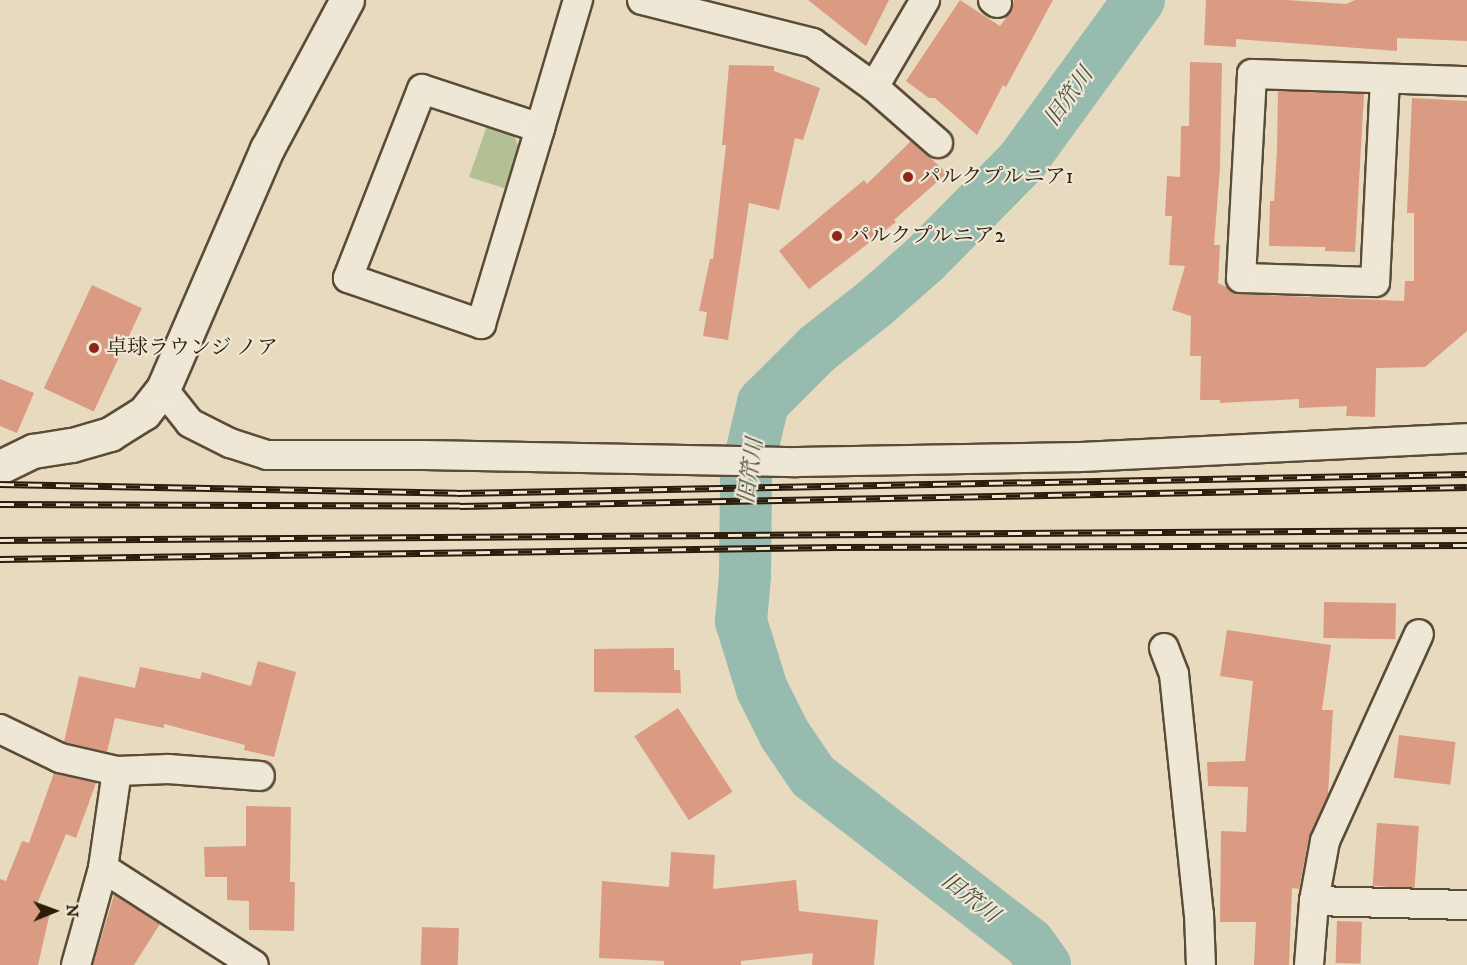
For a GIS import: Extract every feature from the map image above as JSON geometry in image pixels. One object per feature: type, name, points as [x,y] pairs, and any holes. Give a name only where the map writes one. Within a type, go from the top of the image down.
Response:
[{"type":"street","points":[[0,467],[33,451],[72,445],[110,434],[144,413],[163,389],[267,149],[347,0]]},
{"type":"street","points":[[540,128],[422,89],[348,278],[481,324],[540,128],[578,0]]},
{"type":"street","points":[[642,0],[813,43],[874,87],[938,143]]},
{"type":"street","points":[[874,87],[926,0]]},
{"type":"street","points":[[1385,79],[1375,282],[1241,278],[1252,74],[1467,81]]},
{"type":"street","points":[[163,389],[190,423],[230,443],[267,455],[424,455],[798,462],[1080,457],[1467,438]]},
{"type":"street","points":[[1309,965],[1314,902],[1325,841],[1419,634]]},
{"type":"street","points":[[1164,648],[1175,685],[1199,914],[1201,965]]},
{"type":"street","points":[[0,729],[60,758],[117,771],[169,769],[260,776]]},
{"type":"street","points":[[76,965],[103,868],[117,771]]},
{"type":"street","points":[[103,868],[254,965]]},
{"type":"street","points":[[1314,902],[1467,905]]},
{"type":"green space","points":[[487,126],[514,135],[520,151],[507,189],[469,177]]},
{"type":"building","points":[[808,0],[889,0],[866,46]]},
{"type":"building","points":[[960,0],[1000,26],[1010,12],[1014,0],[1053,0],[1006,87],[1003,85],[977,135],[935,98],[929,98],[906,81]]},
{"type":"building","points":[[1206,0],[1286,0],[1346,4],[1355,0],[1467,0],[1467,41],[1397,38],[1397,51],[1236,39],[1236,47],[1204,45]]},
{"type":"building","points":[[1190,62],[1222,63],[1220,168],[1214,245],[1220,245],[1218,283],[1241,294],[1404,301],[1405,281],[1414,281],[1414,213],[1407,213],[1412,98],[1467,101],[1467,331],[1425,367],[1376,368],[1375,417],[1346,416],[1347,406],[1299,408],[1299,399],[1220,403],[1220,400],[1200,400],[1201,356],[1190,356],[1191,316],[1172,310],[1185,266],[1169,265],[1172,216],[1165,216],[1167,176],[1180,177],[1181,126],[1189,126]]},
{"type":"building","points":[[729,65],[774,66],[774,71],[820,88],[803,140],[795,138],[779,210],[749,203],[728,340],[703,336],[707,312],[699,311],[710,259],[713,259],[726,145],[722,145]]},
{"type":"building","points":[[1278,91],[1364,94],[1355,252],[1325,251],[1325,247],[1269,246],[1270,201],[1274,201],[1277,150]]},
{"type":"building","name":"パルクプルニア2","points":[[911,141],[947,173],[894,220],[896,222],[809,289],[779,251],[864,180],[867,184]]},
{"type":"building","name":"卓球ラウンジ ノア","points":[[92,285],[142,308],[94,412],[44,388]]},
{"type":"building","points":[[0,379],[34,393],[17,433],[0,426]]},
{"type":"building","points":[[1324,602],[1396,603],[1395,639],[1323,638]]},
{"type":"building","points":[[1227,630],[1331,645],[1322,710],[1333,710],[1328,795],[1309,838],[1299,889],[1292,888],[1289,965],[1254,965],[1256,922],[1220,922],[1221,831],[1246,832],[1248,787],[1208,786],[1207,762],[1245,761],[1253,681],[1220,676]]},
{"type":"building","points":[[674,648],[674,670],[680,670],[681,693],[594,692],[594,649]]},
{"type":"building","points":[[258,661],[296,672],[274,757],[244,750],[245,745],[164,724],[164,728],[115,718],[107,752],[64,742],[79,676],[135,688],[140,667],[200,679],[202,672],[251,686]]},
{"type":"building","points":[[678,708],[732,792],[689,820],[634,736]]},
{"type":"building","points":[[1399,735],[1456,742],[1450,785],[1394,778]]},
{"type":"building","points":[[54,773],[96,783],[76,838],[66,834],[37,904],[51,908],[38,965],[0,965],[0,879],[6,881],[22,841],[29,843]]},
{"type":"building","points":[[246,806],[291,807],[290,882],[295,882],[294,931],[249,930],[249,901],[227,900],[227,877],[205,877],[204,847],[246,846]]},
{"type":"building","points":[[1377,823],[1419,826],[1415,889],[1373,886]]},
{"type":"building","points":[[671,852],[715,855],[713,889],[796,880],[799,911],[878,920],[874,965],[812,965],[813,953],[741,961],[741,965],[664,965],[664,961],[599,958],[602,881],[669,887]]},
{"type":"building","points":[[114,895],[160,924],[134,965],[93,965]]},
{"type":"building","points":[[1337,921],[1362,922],[1361,964],[1336,963]]},
{"type":"building","points":[[422,927],[459,928],[458,965],[421,965]]},
{"type":"waterway","name":"旧笊川","points":[[1045,965],[1029,943],[813,776],[785,735],[762,689],[741,621],[745,576],[746,475],[763,403],[817,349],[874,304],[924,260],[1022,161],[1139,0]]},
{"type":"railway","points":[[0,484],[457,493],[1467,474]]},
{"type":"railway","points":[[0,504],[460,506],[1467,487]]},
{"type":"railway","points":[[0,540],[1467,530]]},
{"type":"railway","points":[[0,559],[837,547],[1467,545]]},
{"type":"place","name":"パルクプルニア1","points":[[908,177]]},
{"type":"place","name":"パルクプルニア2","points":[[837,236]]},
{"type":"place","name":"卓球ラウンジ ノア","points":[[94,348]]}]
